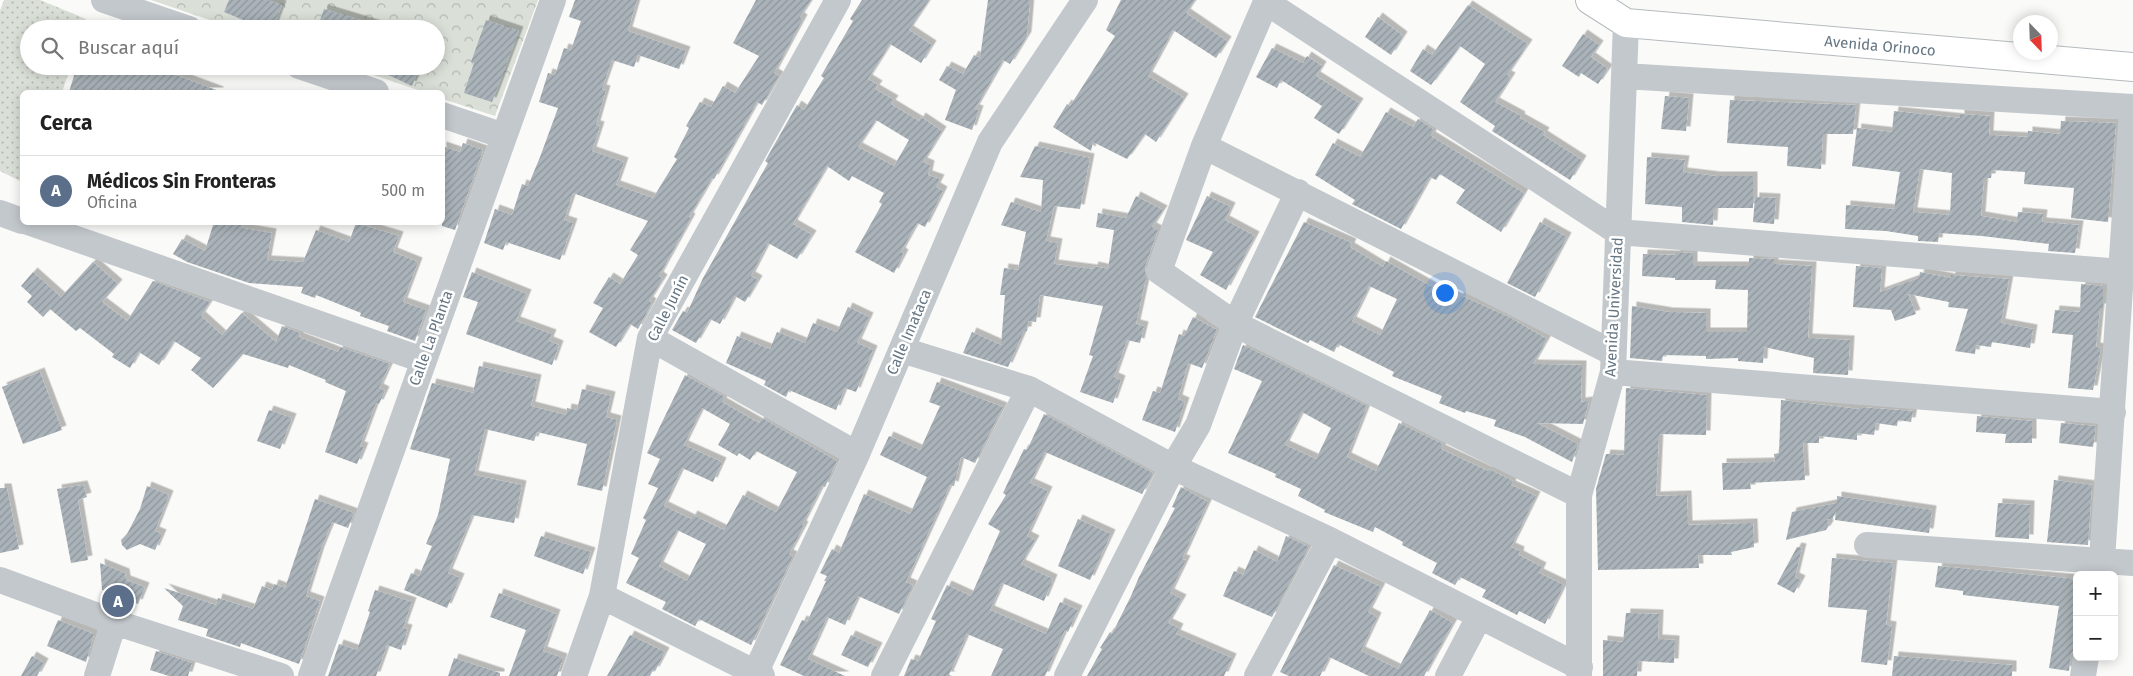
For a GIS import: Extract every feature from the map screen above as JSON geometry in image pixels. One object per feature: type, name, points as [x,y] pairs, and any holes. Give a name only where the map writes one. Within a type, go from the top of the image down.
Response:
[{"type":"main road","points":[[1590,0],[1626,24]]},
{"type":"main road","name":"Avenida Orinoco","points":[[1626,24],[2133,68]]},
{"type":"street","points":[[104,0],[163,20]]},
{"type":"street","name":"Calle La Planta","points":[[311,676],[554,0]]},
{"type":"street","name":"Calle Junín","points":[[574,676],[602,596],[650,338],[838,0]]},
{"type":"street","name":"Calle Imataca","points":[[757,675],[857,454],[990,142],[1085,0]]},
{"type":"street","points":[[1579,495],[1235,324],[1159,271],[1204,146],[1266,2],[1618,232],[2122,272]]},
{"type":"street","name":"Avenida Universidad","points":[[1580,671],[1579,495],[1613,362],[1626,24]]},
{"type":"street","points":[[326,75],[370,90]]},
{"type":"street","points":[[1624,76],[2132,107],[2103,568]]},
{"type":"street","points":[[445,116],[504,136]]},
{"type":"street","points":[[1204,146],[1298,192],[1613,362],[2114,412]]},
{"type":"street","points":[[1068,676],[1173,467],[1198,424],[1235,324],[1298,192]]},
{"type":"street","points":[[0,213],[20,219]]},
{"type":"street","points":[[37,225],[423,360]]},
{"type":"street","points":[[650,338],[857,454]]},
{"type":"street","points":[[902,350],[1029,389],[1173,467],[1330,540],[1580,671]]},
{"type":"street","points":[[884,676],[1029,389]]},
{"type":"street","points":[[1257,676],[1330,540]]},
{"type":"street","points":[[1867,545],[2103,568],[2133,562]]},
{"type":"street","points":[[0,580],[114,622],[281,676]]},
{"type":"street","points":[[602,596],[757,675]]},
{"type":"street","points":[[1448,676],[1479,617]]},
{"type":"street","points":[[97,676],[114,622]]},
{"type":"street","points":[[2083,676],[2085,661]]},
{"type":"green space","points":[[4,0],[40,0],[86,19],[20,20],[20,75],[68,75],[63,90],[20,90],[20,181],[0,171],[0,11]]},
{"type":"green space","points":[[151,0],[538,0],[495,116],[445,100],[445,90],[418,90],[374,75],[445,75],[445,20],[210,20]]},
{"type":"building","points":[[229,0],[268,0],[282,5],[276,20],[243,20],[224,12]]},
{"type":"building","points":[[575,0],[637,0],[628,31],[686,51],[679,69],[638,55],[634,67],[612,60],[602,89],[606,90],[596,125],[600,126],[592,151],[624,162],[616,185],[653,198],[677,159],[674,157],[689,128],[686,126],[700,102],[711,107],[723,86],[735,93],[759,56],[733,43],[756,0],[811,0],[800,17],[803,19],[774,73],[779,76],[762,105],[757,102],[714,179],[712,178],[689,217],[691,218],[659,276],[663,279],[649,301],[652,303],[638,329],[630,324],[616,347],[589,332],[603,308],[593,303],[609,277],[620,284],[638,255],[630,250],[648,221],[573,193],[564,220],[573,223],[560,260],[506,242],[503,250],[484,243],[495,209],[512,215],[522,184],[528,186],[540,157],[558,108],[539,102],[548,73],[555,75],[564,48],[571,50],[581,21],[569,17]]},
{"type":"building","points":[[862,0],[929,0],[909,30],[932,45],[921,63],[890,44],[868,79],[878,85],[875,89],[894,100],[891,104],[919,121],[921,117],[942,131],[923,162],[930,165],[928,175],[940,179],[936,187],[943,191],[925,227],[917,223],[901,252],[904,254],[894,273],[855,252],[882,204],[879,202],[884,193],[852,176],[849,181],[827,166],[793,224],[812,235],[797,259],[768,243],[751,276],[758,280],[745,302],[735,296],[720,324],[710,319],[696,343],[672,330],[683,311],[687,313],[703,278],[768,163],[765,161],[797,105],[804,110],[824,78],[821,76],[853,21],[850,19]],"holes":[[[876,120],[909,140],[894,166],[858,147]]]},
{"type":"building","points":[[988,0],[1030,0],[1027,36],[1010,64],[1003,60],[975,109],[979,110],[972,130],[945,120],[956,90],[939,80],[947,66],[963,74],[974,55],[980,58]]},
{"type":"building","points":[[1121,0],[1195,0],[1186,13],[1227,41],[1216,58],[1173,30],[1148,76],[1184,98],[1156,142],[1145,134],[1127,159],[1093,142],[1091,151],[1053,127],[1067,104],[1070,106],[1115,36],[1106,30]]},
{"type":"building","points":[[1468,5],[1528,44],[1507,75],[1511,77],[1495,102],[1545,132],[1543,135],[1582,160],[1570,180],[1492,131],[1495,126],[1460,102],[1485,64],[1460,46],[1431,85],[1410,71],[1423,49],[1432,55]]},
{"type":"building","points":[[324,9],[360,20],[320,20]]},
{"type":"building","points":[[1378,17],[1403,36],[1391,55],[1365,37]]},
{"type":"building","points":[[486,20],[519,31],[492,102],[464,93],[474,63],[471,62]]},
{"type":"building","points":[[1583,34],[1599,45],[1591,57],[1608,69],[1598,84],[1581,73],[1579,77],[1562,66]]},
{"type":"building","points":[[1272,48],[1303,63],[1307,56],[1322,66],[1316,76],[1359,103],[1339,134],[1314,118],[1322,106],[1281,80],[1277,88],[1256,77]]},
{"type":"building","points":[[74,75],[176,75],[216,90],[70,90]]},
{"type":"building","points":[[388,75],[416,75],[412,86]]},
{"type":"building","points":[[1665,96],[1689,98],[1686,131],[1661,129]]},
{"type":"building","points":[[1730,100],[1856,105],[1853,134],[1823,134],[1821,169],[1787,166],[1788,147],[1727,143]]},
{"type":"building","points":[[1894,111],[1960,118],[1960,114],[1990,116],[1989,135],[2028,137],[2028,131],[2060,134],[2061,121],[2116,123],[2108,222],[2071,218],[2074,188],[2024,184],[2025,172],[1992,170],[1991,178],[1984,178],[1981,216],[2017,222],[2018,212],[2043,214],[2042,222],[2079,225],[2075,253],[2048,251],[2049,244],[1982,236],[1939,233],[1938,242],[1918,241],[1918,236],[1886,231],[1845,229],[1846,205],[1894,209],[1900,172],[1852,166],[1857,128],[1892,132]],"holes":[[[1920,169],[1952,173],[1950,215],[1913,212]]]},
{"type":"building","points":[[1386,112],[1413,127],[1418,119],[1434,130],[1431,136],[1524,193],[1501,232],[1456,203],[1465,190],[1440,174],[1436,180],[1430,177],[1401,229],[1352,204],[1355,200],[1315,175],[1333,143],[1360,157]]},
{"type":"building","points":[[463,143],[483,150],[455,230],[442,226],[445,225],[445,147],[460,152]]},
{"type":"building","points":[[1035,146],[1090,158],[1080,209],[1054,206],[1046,241],[1058,243],[1054,264],[1093,269],[1094,266],[1108,269],[1114,230],[1096,227],[1098,213],[1126,218],[1136,196],[1163,210],[1152,227],[1158,230],[1145,267],[1146,278],[1136,324],[1144,326],[1140,343],[1127,340],[1114,377],[1121,380],[1113,403],[1080,392],[1093,356],[1089,355],[1103,306],[1040,295],[1036,322],[1028,321],[1027,331],[1024,331],[1008,367],[963,353],[972,332],[1001,345],[1005,295],[1000,295],[1004,268],[1018,270],[1026,232],[1001,225],[1011,202],[1041,212],[1043,180],[1020,177]]},
{"type":"building","points":[[1647,157],[1685,160],[1683,172],[1716,176],[1753,176],[1753,208],[1714,208],[1713,225],[1682,222],[1682,207],[1645,204]]},
{"type":"building","points":[[1207,196],[1231,207],[1225,220],[1255,236],[1226,290],[1200,275],[1213,252],[1186,240]]},
{"type":"building","points":[[1755,197],[1776,198],[1774,224],[1753,222]]},
{"type":"building","points":[[1304,222],[1352,243],[1350,247],[1383,267],[1386,261],[1434,288],[1459,298],[1460,295],[1509,317],[1547,339],[1533,364],[1582,365],[1581,402],[1589,401],[1583,424],[1537,423],[1578,444],[1572,462],[1525,437],[1494,426],[1496,420],[1466,411],[1465,413],[1439,403],[1442,396],[1392,376],[1394,372],[1338,344],[1334,352],[1310,340],[1308,343],[1255,317]],"holes":[[[1369,286],[1397,299],[1380,335],[1352,321]]]},
{"type":"building","points":[[1540,222],[1567,237],[1535,297],[1507,283]]},
{"type":"building","points":[[213,225],[243,225],[242,228],[272,233],[267,260],[303,262],[316,230],[349,242],[355,225],[363,225],[399,236],[393,252],[418,262],[403,302],[426,310],[415,341],[387,331],[389,326],[360,316],[361,313],[316,295],[315,298],[301,293],[303,287],[249,283],[187,262],[173,254],[182,239],[205,251]]},
{"type":"building","points":[[1676,252],[1693,253],[1693,266],[1749,266],[1749,258],[1774,259],[1774,264],[1812,266],[1808,338],[1850,340],[1848,375],[1813,373],[1814,358],[1764,347],[1763,363],[1738,361],[1738,358],[1706,359],[1706,356],[1663,355],[1662,361],[1630,358],[1632,306],[1669,312],[1706,313],[1706,332],[1747,332],[1748,290],[1715,289],[1716,280],[1675,280],[1675,278],[1642,276],[1643,254],[1676,255]]},
{"type":"building","points":[[93,262],[118,284],[102,302],[127,321],[153,281],[210,302],[201,316],[222,335],[242,313],[276,342],[282,326],[300,333],[299,337],[338,352],[340,347],[390,364],[379,388],[385,391],[379,404],[376,403],[360,446],[364,447],[357,464],[325,452],[346,391],[325,382],[326,380],[289,365],[288,368],[243,354],[213,388],[191,370],[201,358],[174,341],[159,365],[139,352],[130,368],[112,357],[114,354],[80,328],[76,331],[50,309],[43,317],[27,302],[32,296],[21,286],[33,272],[61,297]]},
{"type":"building","points":[[1856,266],[1882,268],[1880,292],[1919,278],[1920,272],[1951,278],[1951,275],[2009,279],[2001,323],[2033,329],[2030,348],[1992,342],[1991,347],[1976,345],[1975,354],[1955,351],[1968,309],[1948,307],[1949,302],[1908,294],[1916,314],[1895,321],[1891,310],[1853,307]]},
{"type":"building","points":[[472,272],[527,294],[516,321],[552,334],[549,341],[559,345],[552,365],[466,334],[478,302],[463,297]]},
{"type":"building","points":[[2081,284],[2103,286],[2103,308],[2100,308],[2096,347],[2101,348],[2093,390],[2068,388],[2073,335],[2052,333],[2055,310],[2080,312]]},
{"type":"building","points":[[848,307],[869,317],[857,343],[873,350],[856,392],[845,388],[836,410],[789,390],[786,397],[764,385],[766,381],[726,363],[737,336],[770,349],[777,332],[805,343],[813,323],[837,332]]},
{"type":"building","points":[[1193,317],[1217,330],[1202,368],[1188,363],[1178,399],[1185,402],[1175,432],[1142,420],[1153,391],[1160,393],[1179,334],[1184,336]]},
{"type":"building","points":[[1243,345],[1367,406],[1347,457],[1376,471],[1399,423],[1443,444],[1441,449],[1488,471],[1489,469],[1513,481],[1511,485],[1536,496],[1511,547],[1520,551],[1519,555],[1542,567],[1539,573],[1564,585],[1545,624],[1519,611],[1517,615],[1482,597],[1486,590],[1460,577],[1455,585],[1432,573],[1437,563],[1402,545],[1403,542],[1375,527],[1373,532],[1324,512],[1325,510],[1298,496],[1301,489],[1275,477],[1276,474],[1228,453],[1262,381],[1234,369]],"holes":[[[1302,412],[1331,428],[1316,459],[1285,445]]]},
{"type":"building","points":[[479,366],[537,379],[531,406],[566,415],[567,408],[577,410],[582,389],[611,396],[606,417],[617,420],[602,491],[577,485],[587,444],[537,432],[534,441],[485,429],[474,475],[522,485],[514,523],[472,515],[448,573],[460,578],[447,608],[404,590],[411,573],[419,576],[432,546],[426,544],[438,515],[450,459],[410,449],[432,383],[473,393]]},
{"type":"building","points":[[40,372],[62,430],[23,444],[2,387]]},
{"type":"building","points":[[685,375],[725,397],[722,402],[759,423],[762,418],[837,461],[825,487],[822,486],[802,525],[804,526],[789,554],[793,556],[751,645],[699,619],[695,626],[662,609],[666,602],[626,583],[639,558],[631,554],[646,520],[643,518],[658,488],[648,484],[660,459],[647,453]],"holes":[[[702,408],[730,424],[718,445],[737,456],[739,453],[750,460],[756,451],[797,472],[776,512],[743,495],[724,530],[693,515],[691,519],[664,506],[682,468],[713,482],[722,462],[684,445]],[[677,530],[706,544],[687,581],[659,566]]]},
{"type":"building","points":[[937,382],[1003,407],[975,463],[961,457],[954,486],[950,485],[906,582],[913,585],[899,614],[858,596],[845,625],[827,617],[808,659],[845,676],[804,676],[780,665],[802,620],[807,622],[826,581],[824,581],[827,576],[820,573],[832,549],[839,553],[864,494],[910,514],[927,477],[880,455],[889,436],[920,450],[940,406],[929,402]]},
{"type":"building","points":[[1626,388],[1707,395],[1706,435],[1659,434],[1656,496],[1687,495],[1688,525],[1753,523],[1754,547],[1731,552],[1732,555],[1698,555],[1699,568],[1598,570],[1596,489],[1606,454],[1624,455]]},
{"type":"building","points":[[1781,400],[1859,409],[1859,407],[1913,411],[1911,422],[1898,420],[1897,426],[1876,423],[1874,435],[1857,433],[1857,440],[1819,436],[1819,443],[1803,443],[1805,480],[1750,483],[1751,489],[1723,490],[1722,463],[1775,462],[1774,454],[1779,453]]},
{"type":"building","points":[[269,410],[292,418],[280,449],[257,441]]},
{"type":"building","points":[[1044,414],[1153,473],[1142,494],[1045,452],[1030,483],[1048,491],[1027,536],[1035,540],[1021,564],[1053,579],[1044,601],[1002,583],[990,610],[1046,634],[1060,602],[1078,610],[1068,632],[1065,630],[1045,676],[991,676],[1003,649],[967,634],[949,675],[952,676],[904,676],[911,659],[918,661],[936,621],[931,619],[947,585],[971,596],[1000,531],[988,524],[1006,495],[1003,493],[1024,449],[1027,450]]},
{"type":"building","points":[[1977,416],[2032,421],[2032,443],[2005,443],[2006,434],[1976,432]]},
{"type":"building","points":[[2061,423],[2096,426],[2093,447],[2059,443]]},
{"type":"building","points":[[2054,480],[2092,485],[2088,545],[2047,542]]},
{"type":"building","points":[[83,485],[87,497],[78,500],[88,560],[71,563],[57,489]]},
{"type":"building","points":[[147,486],[169,495],[155,531],[162,534],[155,550],[140,544],[127,550],[122,545],[121,540],[127,534],[140,509]]},
{"type":"building","points":[[1181,487],[1208,502],[1182,559],[1186,560],[1170,593],[1182,599],[1168,623],[1179,628],[1176,634],[1232,658],[1224,676],[1087,676],[1102,649],[1100,648],[1110,632],[1112,634],[1175,508],[1172,507]]},
{"type":"building","points":[[0,488],[7,488],[19,549],[0,553]]},
{"type":"building","points":[[1837,496],[1932,510],[1929,533],[1835,520],[1836,511],[1832,520],[1827,519],[1829,525],[1826,530],[1786,540],[1792,512],[1837,503]]},
{"type":"building","points":[[315,499],[354,513],[348,528],[332,522],[320,551],[306,596],[320,601],[299,664],[241,643],[240,647],[206,636],[208,629],[178,620],[183,606],[164,588],[216,605],[218,598],[253,609],[262,586],[272,590],[274,584],[285,588]]},
{"type":"building","points":[[1998,503],[2030,505],[2029,539],[1995,537]]},
{"type":"building","points":[[1078,519],[1111,534],[1090,580],[1058,566]]},
{"type":"building","points":[[541,536],[591,552],[583,574],[534,556]]},
{"type":"building","points":[[1286,536],[1309,547],[1272,617],[1223,596],[1234,571],[1243,575],[1254,550],[1277,562]]},
{"type":"building","points":[[1797,547],[1802,548],[1795,577],[1801,580],[1794,593],[1777,584]]},
{"type":"building","points":[[1832,558],[1893,563],[1886,625],[1892,626],[1887,665],[1861,662],[1867,610],[1828,607]]},
{"type":"building","points":[[100,563],[125,573],[126,580],[145,587],[138,604],[102,590]]},
{"type":"building","points":[[1334,565],[1381,587],[1368,612],[1377,617],[1361,651],[1398,669],[1430,610],[1453,623],[1424,676],[1369,676],[1329,657],[1320,676],[1289,676],[1280,672]]},
{"type":"building","points":[[1938,566],[2073,579],[2073,651],[2069,671],[2049,668],[2059,606],[1963,595],[1963,591],[1935,587]]},
{"type":"building","points":[[375,590],[412,602],[403,628],[408,629],[401,650],[387,645],[376,676],[328,676],[339,644],[357,650],[370,612],[368,611]]},
{"type":"building","points":[[499,593],[556,614],[543,651],[563,658],[557,676],[509,676],[526,630],[490,617]]},
{"type":"building","points":[[1626,613],[1659,614],[1658,639],[1675,640],[1674,663],[1638,661],[1637,676],[1603,676],[1603,640],[1623,642]]},
{"type":"building","points":[[58,620],[94,634],[86,662],[47,646]]},
{"type":"building","points":[[630,635],[665,652],[655,671],[653,670],[650,676],[607,676]]},
{"type":"building","points":[[851,635],[878,647],[868,667],[841,655]]},
{"type":"building","points":[[156,651],[192,663],[188,676],[169,676],[150,670]]},
{"type":"building","points":[[32,656],[44,663],[37,676],[21,676]]},
{"type":"building","points":[[1894,656],[2012,665],[2012,676],[1892,676]]},
{"type":"building","points":[[454,658],[500,673],[500,676],[448,676]]},
{"type":"place","name":"Médicos Sin Fronteras","points":[[118,601]]}]
